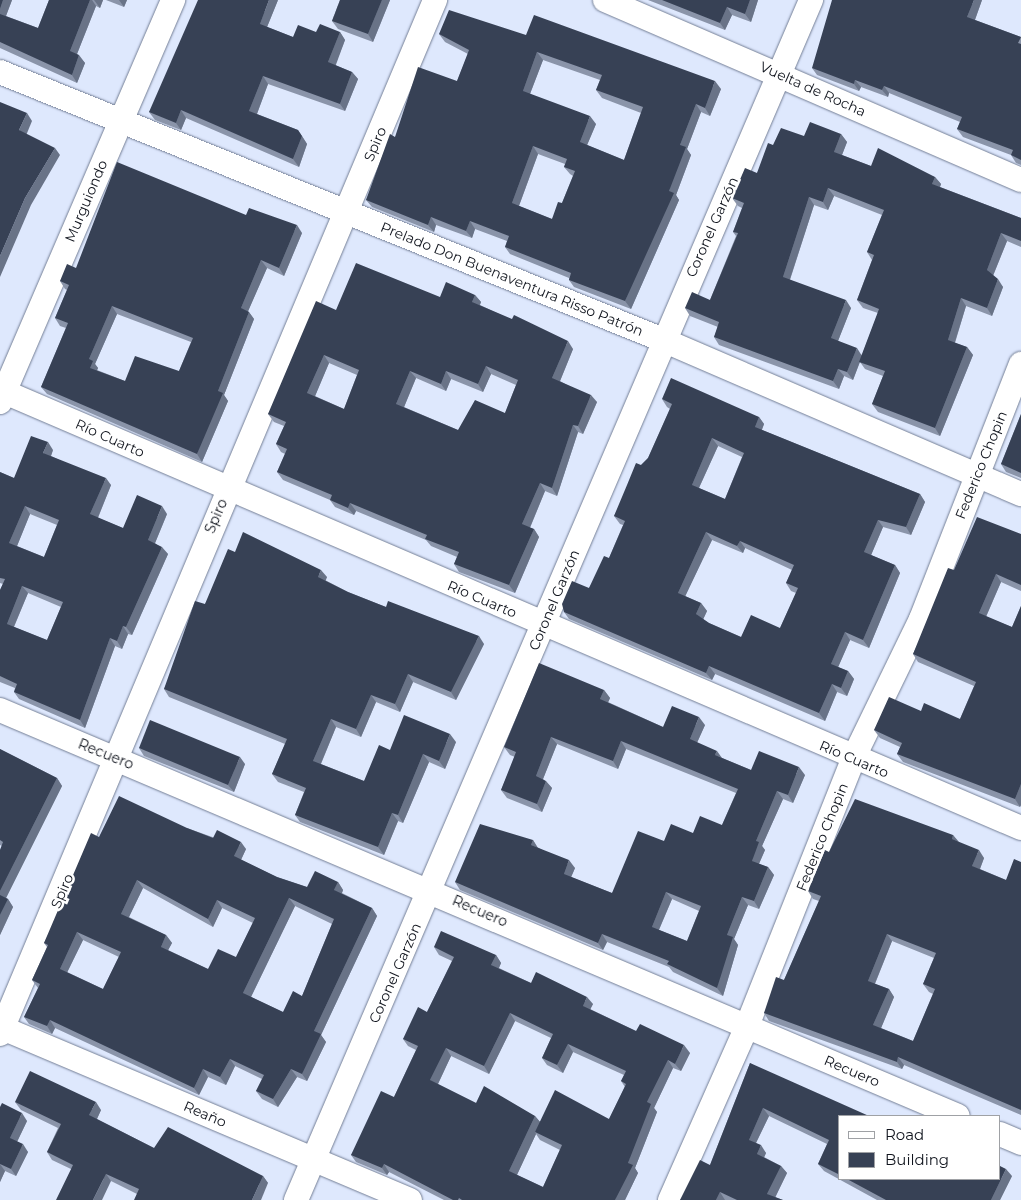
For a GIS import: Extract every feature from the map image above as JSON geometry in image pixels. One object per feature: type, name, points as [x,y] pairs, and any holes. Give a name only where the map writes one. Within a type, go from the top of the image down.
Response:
[{"type":"street","name":"Murguiondo","points":[[2,394],[173,0]]},
{"type":"street","name":"Spiro","points":[[1,1030],[435,0]]},
{"type":"street","name":"Vuelta de Rocha","points":[[604,0],[779,73],[1021,180]]},
{"type":"street","name":"Coronel Garzón","points":[[296,1200],[431,890],[663,340],[811,0]]},
{"type":"street","name":"Prelado Don Buenaventura Risso Patrón","points":[[0,72],[663,340],[1021,494]]},
{"type":"street","name":"Federico Chopin","points":[[670,1200],[747,1026],[853,759],[921,619],[1021,364]]},
{"type":"street","name":"Río Cuarto","points":[[2,394],[853,759],[1021,828]]},
{"type":"street","name":"Recuero","points":[[0,710],[431,890],[956,1115]]},
{"type":"street","name":"Reaño","points":[[1,1030],[410,1200]]},
{"type":"street","points":[[1001,1134],[1021,1143]]},
{"type":"building","points":[[49,0],[90,0],[70,51],[79,55],[72,75],[0,42],[0,14],[38,28]]},
{"type":"building","points":[[198,0],[269,0],[260,24],[293,37],[298,25],[316,32],[320,24],[340,32],[328,62],[352,72],[340,104],[263,76],[249,111],[298,130],[302,136],[293,159],[181,110],[176,123],[149,112]]},
{"type":"building","points":[[340,0],[382,0],[368,34],[332,21]]},
{"type":"building","points":[[662,0],[750,0],[745,14],[727,7],[720,23]]},
{"type":"building","points":[[832,0],[974,0],[967,17],[1021,37],[1018,43],[1021,44],[1021,160],[1011,155],[1013,150],[957,129],[962,117],[884,86],[882,90],[855,80],[854,84],[812,68]]},
{"type":"building","points":[[449,10],[526,35],[534,15],[715,81],[705,108],[696,104],[680,145],[686,147],[669,191],[674,193],[625,301],[569,280],[571,273],[505,247],[509,236],[470,221],[466,231],[431,217],[428,225],[366,200],[390,134],[395,137],[418,67],[457,81],[469,50],[439,34]],"holes":[[[537,52],[602,75],[596,90],[643,107],[624,160],[580,142],[590,116],[523,91]],[[533,146],[567,159],[564,167],[575,171],[562,203],[558,202],[552,219],[512,203]]]},
{"type":"building","points":[[0,102],[27,113],[19,130],[55,148],[25,198],[0,256]]},
{"type":"building","points":[[810,122],[841,134],[834,152],[871,166],[878,148],[935,177],[932,184],[1021,218],[1021,241],[1001,233],[987,270],[998,279],[987,308],[961,298],[948,340],[967,347],[935,428],[872,404],[885,371],[859,362],[879,309],[857,300],[874,255],[867,252],[884,210],[828,188],[823,202],[809,197],[783,277],[846,300],[831,338],[857,348],[847,372],[838,369],[833,381],[714,337],[719,322],[685,308],[692,292],[710,300],[738,233],[733,232],[744,203],[732,198],[745,168],[757,173],[768,143],[773,145],[781,128],[804,136]]},
{"type":"building","points":[[117,162],[246,215],[249,208],[297,225],[279,268],[261,260],[241,308],[249,312],[218,391],[223,393],[197,454],[41,387],[68,323],[55,318],[69,285],[60,281],[67,264],[76,268]],"holes":[[[112,306],[193,338],[179,371],[135,356],[125,381],[90,368],[93,361],[89,359]]]},
{"type":"building","points":[[356,263],[440,297],[446,282],[475,295],[472,302],[512,319],[514,315],[568,341],[552,378],[591,395],[578,426],[573,425],[552,488],[540,483],[522,524],[534,529],[509,585],[454,564],[459,552],[425,539],[427,535],[350,503],[348,508],[330,500],[332,495],[277,472],[287,449],[276,444],[286,422],[268,414],[316,301],[336,310]],"holes":[[[324,355],[359,370],[344,409],[307,393]],[[486,366],[518,380],[505,413],[475,400],[458,430],[396,404],[410,371],[441,384],[446,371],[478,384]]]},
{"type":"building","points":[[671,378],[759,417],[755,427],[920,494],[906,527],[878,520],[864,552],[895,565],[863,640],[845,632],[831,664],[848,671],[841,688],[832,684],[819,713],[709,666],[706,673],[564,612],[562,604],[572,581],[589,588],[604,556],[609,558],[625,521],[614,516],[636,463],[641,465],[648,458],[672,404],[662,399]],"holes":[[[712,438],[744,453],[725,499],[692,485]],[[706,532],[737,546],[740,541],[794,565],[786,583],[798,588],[780,628],[751,615],[741,637],[709,623],[696,614],[701,603],[678,593]]]},
{"type":"building","points":[[1021,414],[1021,473],[1001,464]]},
{"type":"building","points":[[31,436],[48,442],[43,453],[106,478],[90,514],[123,528],[137,495],[162,506],[148,540],[162,547],[126,627],[123,626],[117,641],[110,638],[80,720],[14,692],[17,684],[0,676],[0,590],[5,579],[0,578],[0,472],[14,478]],"holes":[[[25,506],[59,520],[44,557],[9,543]],[[22,586],[63,602],[47,640],[7,624]]]},
{"type":"building","points":[[977,517],[1021,534],[1021,585],[996,574],[979,613],[1012,627],[1021,606],[1021,784],[1015,799],[897,754],[902,743],[874,730],[889,697],[921,711],[924,703],[960,719],[976,682],[913,654],[948,568],[954,570]]},
{"type":"building","points":[[243,532],[321,570],[318,577],[348,592],[386,607],[388,601],[479,636],[451,692],[408,674],[395,704],[371,695],[356,729],[331,719],[313,761],[364,781],[379,745],[390,750],[404,715],[450,734],[439,761],[423,754],[398,815],[392,813],[378,847],[295,815],[306,788],[272,774],[287,739],[164,689],[195,601],[205,604],[228,549],[235,552]]},
{"type":"building","points":[[539,663],[604,690],[600,699],[663,727],[672,706],[699,717],[690,739],[717,751],[715,755],[751,770],[759,751],[799,767],[788,795],[777,791],[756,841],[759,842],[752,861],[768,867],[754,901],[742,897],[727,935],[733,937],[717,988],[667,964],[669,961],[602,934],[598,943],[455,882],[480,824],[533,840],[531,845],[569,860],[564,874],[612,893],[638,831],[664,841],[671,824],[693,833],[700,816],[722,825],[738,789],[621,741],[613,761],[551,737],[536,776],[546,781],[537,804],[501,790],[516,752],[504,747]],"holes":[[[666,892],[701,906],[687,941],[652,927]]]},
{"type":"building","points":[[150,720],[240,757],[228,785],[139,748]]},
{"type":"building","points":[[0,749],[57,778],[0,891],[0,850],[3,842],[0,840]]},
{"type":"building","points":[[119,796],[213,838],[217,830],[241,842],[234,856],[277,877],[307,887],[315,871],[338,882],[334,890],[372,908],[314,1031],[321,1034],[302,1074],[291,1069],[273,1099],[256,1091],[264,1075],[230,1059],[220,1077],[203,1069],[194,1088],[50,1020],[47,1026],[24,1017],[40,984],[32,980],[48,945],[44,943],[91,833],[99,837]],"holes":[[[137,880],[208,919],[217,900],[255,918],[236,957],[218,949],[208,969],[161,947],[166,935],[121,914]],[[289,898],[334,919],[302,996],[293,991],[283,1012],[243,993]],[[77,932],[121,952],[103,989],[60,969]]]},
{"type":"building","points":[[855,799],[953,835],[952,839],[979,850],[972,866],[1006,880],[1014,859],[1021,862],[1021,1110],[898,1057],[897,1062],[764,1013],[776,977],[784,980],[821,896],[808,891],[825,850],[829,852]],"holes":[[[887,934],[936,953],[923,984],[935,989],[913,1041],[873,1025],[889,989],[868,981]]]},
{"type":"building","points":[[0,895],[8,899],[0,915]]},
{"type":"building","points":[[441,931],[496,955],[491,965],[531,983],[536,972],[587,997],[583,1006],[636,1031],[640,1024],[684,1045],[675,1064],[668,1060],[647,1102],[651,1104],[628,1163],[633,1165],[615,1200],[462,1200],[459,1198],[458,1200],[453,1200],[384,1164],[382,1168],[351,1155],[381,1091],[394,1097],[418,1046],[403,1039],[418,1007],[427,1012],[454,957],[434,947]],"holes":[[[510,1013],[553,1034],[542,1058],[557,1065],[568,1044],[626,1071],[621,1081],[626,1084],[609,1119],[555,1090],[535,1132],[562,1145],[543,1187],[509,1171],[535,1116],[484,1086],[476,1103],[430,1080],[446,1048],[484,1066]]]},
{"type":"building","points":[[750,1063],[867,1115],[838,1115],[838,1174],[818,1164],[829,1140],[763,1108],[749,1140],[761,1145],[757,1154],[781,1166],[767,1194],[783,1200],[737,1200],[720,1192],[716,1200],[680,1200],[700,1160],[710,1165]]},
{"type":"building","points":[[30,1071],[96,1102],[89,1115],[154,1148],[168,1127],[263,1176],[252,1200],[134,1200],[139,1189],[106,1174],[93,1200],[56,1200],[73,1165],[47,1152],[61,1124],[15,1102]]},
{"type":"building","points":[[2,1103],[22,1113],[10,1138],[23,1144],[11,1169],[0,1164],[0,1107]]},
{"type":"building","points":[[1001,1166],[1006,1169],[1001,1179]]},
{"type":"building","points":[[849,1180],[1001,1180],[991,1200],[886,1200]]}]
